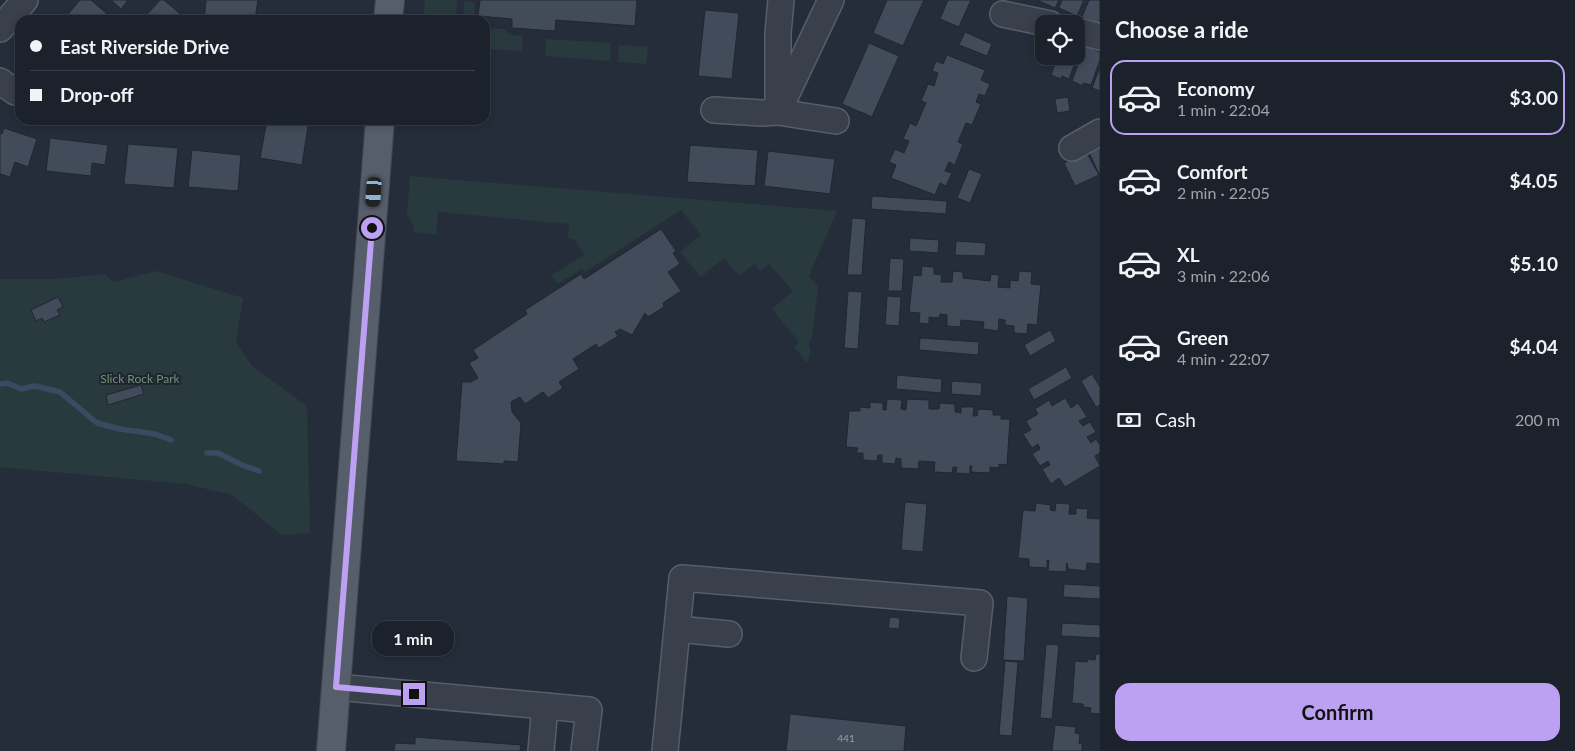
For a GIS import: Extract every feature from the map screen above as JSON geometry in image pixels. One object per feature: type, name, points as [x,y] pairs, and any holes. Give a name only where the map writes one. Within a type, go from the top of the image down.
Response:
[{"type":"main road","points":[[388,15],[390,0]]},
{"type":"main road","points":[[331,751],[380,125]]},
{"type":"street","points":[[0,29],[25,0]]},
{"type":"street","points":[[778,112],[780,0]]},
{"type":"street","points":[[778,112],[831,0]]},
{"type":"street","points":[[1003,14],[1035,21]]},
{"type":"street","points":[[1085,32],[1100,36]]},
{"type":"street","points":[[0,81],[15,92]]},
{"type":"street","points":[[714,110],[778,112],[836,121]]},
{"type":"street","points":[[1072,148],[1100,132]]},
{"type":"street","points":[[665,751],[682,578],[980,603],[974,658]]},
{"type":"street","points":[[677,629],[729,634]]},
{"type":"street","points":[[336,687],[589,710],[584,751]]},
{"type":"street","points":[[541,751],[545,706]]},
{"type":"green space","points":[[425,0],[457,0],[456,15],[424,15]]},
{"type":"green space","points":[[464,1],[475,2],[474,15],[463,15]]},
{"type":"green space","points":[[490,28],[505,29],[510,35],[523,36],[522,51],[490,49]]},
{"type":"green space","points":[[546,39],[611,43],[610,61],[545,56]]},
{"type":"green space","points":[[619,45],[648,47],[646,64],[618,62]]},
{"type":"green space","points":[[410,176],[837,211],[809,276],[818,287],[812,336],[809,345],[811,352],[807,363],[794,347],[799,342],[772,309],[793,291],[769,264],[761,271],[754,264],[739,276],[724,258],[701,277],[680,252],[701,235],[681,210],[585,272],[582,269],[557,284],[552,275],[584,255],[574,239],[568,238],[569,224],[438,212],[436,235],[413,232],[414,227],[407,215]]},
{"type":"green space","name":"Slick Rock Park","points":[[156,271],[243,298],[236,342],[252,366],[307,406],[310,533],[282,535],[232,495],[186,484],[0,467],[0,279],[56,279],[105,274],[114,282]]},
{"type":"building","points":[[80,0],[91,0],[108,15],[67,15]]},
{"type":"building","points":[[111,0],[128,0],[121,9]]},
{"type":"building","points":[[160,0],[164,0],[182,15],[146,15]]},
{"type":"building","points":[[206,0],[258,0],[256,15],[204,15]]},
{"type":"building","points":[[480,0],[637,0],[635,26],[556,20],[555,31],[512,28],[512,19],[478,15]]},
{"type":"building","points":[[887,0],[924,0],[903,46],[873,33]]},
{"type":"building","points":[[948,0],[971,0],[959,27],[940,19]]},
{"type":"building","points":[[1037,0],[1059,0],[1055,8]]},
{"type":"building","points":[[1062,0],[1084,0],[1077,15],[1059,8]]},
{"type":"building","points":[[1089,0],[1100,0],[1100,24],[1085,18],[1085,15],[1083,15]]},
{"type":"building","points":[[705,10],[739,13],[732,79],[698,76]]},
{"type":"building","points":[[965,32],[992,44],[987,56],[959,45]]},
{"type":"building","points":[[869,43],[899,56],[872,117],[842,104]]},
{"type":"building","points":[[1085,46],[1100,52],[1100,60],[1091,85],[1083,83],[1083,86],[1072,81],[1078,65],[1085,65]]},
{"type":"building","points":[[947,55],[985,70],[981,80],[990,84],[985,96],[979,94],[976,102],[981,104],[972,125],[966,123],[958,142],[963,144],[955,165],[949,162],[945,171],[952,173],[946,186],[940,183],[935,195],[891,178],[896,165],[889,162],[895,149],[904,153],[909,141],[903,139],[910,123],[916,126],[926,103],[921,101],[928,84],[934,86],[938,73],[932,71],[936,61],[943,64]]},
{"type":"building","points":[[1055,65],[1074,65],[1069,79],[1062,76],[1061,79],[1051,75]]},
{"type":"building","points":[[1100,67],[1100,91],[1092,88]]},
{"type":"building","points":[[1068,97],[1070,111],[1057,113],[1055,99]]},
{"type":"building","points":[[266,125],[308,125],[302,165],[260,158]]},
{"type":"building","points":[[4,128],[37,139],[28,167],[15,162],[10,177],[0,174],[0,133],[2,134]]},
{"type":"building","points":[[50,138],[108,145],[105,165],[92,163],[91,176],[46,171]]},
{"type":"building","points":[[128,144],[178,148],[174,188],[124,184]]},
{"type":"building","points":[[690,145],[758,150],[755,186],[687,182]]},
{"type":"building","points":[[1100,145],[1100,173],[1099,174],[1088,150]]},
{"type":"building","points":[[192,150],[241,155],[238,191],[188,187]]},
{"type":"building","points":[[768,151],[835,159],[830,194],[764,186]]},
{"type":"building","points":[[1086,152],[1099,175],[1075,186],[1064,163]]},
{"type":"building","points":[[969,169],[982,174],[970,203],[957,198]]},
{"type":"building","points":[[872,196],[947,201],[946,214],[871,209]]},
{"type":"building","points":[[852,218],[866,219],[862,275],[847,275]]},
{"type":"building","points":[[661,229],[676,251],[673,253],[680,264],[668,272],[681,291],[663,303],[664,307],[648,317],[645,313],[632,335],[620,329],[615,332],[618,336],[599,348],[596,344],[573,359],[579,369],[559,382],[563,388],[548,398],[543,392],[525,404],[520,397],[511,402],[512,412],[521,423],[518,462],[504,461],[504,464],[456,461],[462,382],[471,382],[478,378],[469,363],[478,358],[473,350],[527,314],[525,310],[581,274],[584,279]]},
{"type":"building","points":[[910,238],[939,240],[938,253],[909,251]]},
{"type":"building","points":[[956,241],[986,243],[985,256],[955,255]]},
{"type":"building","points":[[890,258],[904,259],[902,291],[888,291]]},
{"type":"building","points":[[922,266],[934,267],[934,274],[942,275],[941,282],[952,282],[953,271],[963,272],[963,278],[990,281],[991,274],[999,275],[998,287],[1010,288],[1010,280],[1018,281],[1019,271],[1032,272],[1031,284],[1041,285],[1037,325],[1028,324],[1027,334],[1014,333],[1014,326],[1005,325],[1005,320],[999,319],[998,331],[983,329],[984,322],[961,320],[960,327],[947,326],[947,315],[940,314],[939,318],[929,317],[929,324],[919,323],[920,313],[909,312],[913,275],[921,276]]},
{"type":"building","points":[[848,291],[862,292],[858,349],[844,348]]},
{"type":"building","points":[[887,296],[901,297],[899,326],[885,325]]},
{"type":"building","points":[[58,297],[63,307],[57,310],[60,315],[44,322],[42,318],[36,321],[31,310]]},
{"type":"building","points":[[1050,330],[1056,341],[1030,356],[1024,345]]},
{"type":"building","points":[[920,338],[979,342],[978,355],[919,350]]},
{"type":"building","points":[[1066,367],[1072,378],[1034,400],[1028,389]]},
{"type":"building","points":[[1092,374],[1100,387],[1100,405],[1096,407],[1081,381]]},
{"type":"building","points":[[897,375],[942,379],[941,393],[896,389]]},
{"type":"building","points":[[952,381],[982,383],[981,396],[951,394]]},
{"type":"building","points":[[141,385],[144,394],[108,405],[106,395]]},
{"type":"building","points":[[1065,398],[1071,408],[1078,403],[1087,417],[1079,421],[1083,426],[1090,422],[1096,432],[1087,437],[1091,443],[1096,439],[1100,445],[1100,453],[1095,456],[1100,466],[1065,487],[1059,478],[1051,484],[1042,469],[1050,465],[1048,461],[1040,466],[1032,454],[1040,449],[1038,444],[1032,448],[1023,434],[1031,430],[1026,421],[1038,414],[1035,409],[1049,400],[1052,406]]},
{"type":"building","points":[[887,399],[902,400],[901,409],[906,410],[907,399],[929,400],[929,409],[939,409],[940,403],[955,404],[955,412],[961,413],[961,407],[974,407],[973,416],[977,416],[978,409],[993,410],[993,415],[1001,415],[1001,419],[1010,419],[1007,465],[999,464],[999,468],[990,467],[990,473],[971,472],[972,466],[970,466],[970,474],[956,473],[957,467],[953,467],[952,473],[934,472],[935,462],[919,461],[918,469],[901,468],[901,459],[896,458],[895,464],[882,463],[882,455],[878,455],[877,461],[863,460],[863,453],[856,453],[858,448],[846,447],[849,411],[860,411],[860,407],[870,408],[870,402],[883,403],[883,410],[886,410]]},
{"type":"building","points":[[905,502],[927,504],[923,552],[901,550]]},
{"type":"building","points":[[1036,503],[1051,505],[1050,510],[1055,511],[1056,503],[1070,504],[1069,514],[1076,514],[1076,508],[1088,509],[1087,518],[1100,519],[1100,564],[1087,563],[1086,571],[1068,569],[1067,563],[1066,572],[1048,571],[1049,560],[1047,560],[1047,568],[1029,567],[1029,559],[1018,558],[1023,510],[1035,511]]},
{"type":"building","points":[[1064,584],[1100,586],[1100,599],[1063,597]]},
{"type":"building","points":[[1007,596],[1028,598],[1024,661],[1003,660]]},
{"type":"building","points":[[890,617],[900,618],[899,629],[888,628]]},
{"type":"building","points":[[1062,623],[1100,625],[1100,638],[1061,636]]},
{"type":"building","points":[[1046,644],[1059,645],[1052,719],[1040,718]]},
{"type":"building","points":[[1096,654],[1100,654],[1100,714],[1090,713],[1091,708],[1083,707],[1083,704],[1072,703],[1075,661],[1087,662],[1088,659],[1095,660]]},
{"type":"building","points":[[1005,661],[1018,662],[1012,736],[999,735]]},
{"type":"building","points":[[790,714],[906,726],[904,751],[786,751]]},
{"type":"building","points":[[1055,725],[1076,727],[1075,733],[1080,734],[1079,744],[1082,743],[1082,751],[1052,751]]},
{"type":"building","points":[[415,737],[521,745],[520,751],[394,751],[395,743],[415,744]]},
{"type":"waterway","points":[[0,384],[7,383],[21,389],[35,386],[60,392],[97,423],[120,429],[155,434],[171,440]]},
{"type":"waterway","points":[[207,453],[218,453],[259,471]]},
{"type":"route","points":[[372,228],[336,687],[414,694]]}]
